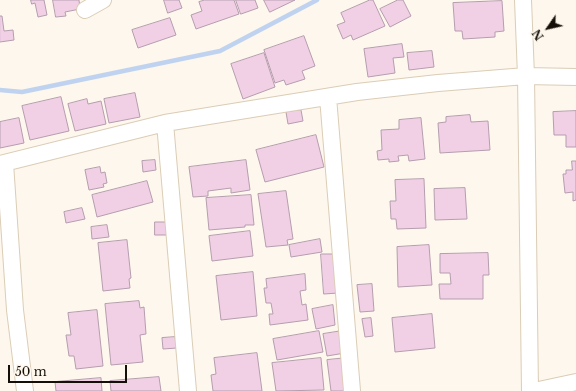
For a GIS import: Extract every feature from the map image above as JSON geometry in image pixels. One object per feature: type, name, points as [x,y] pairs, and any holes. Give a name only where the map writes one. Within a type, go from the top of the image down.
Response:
[{"type":"street","points":[[86,10],[103,0]]},
{"type":"street","points":[[523,0],[526,76],[530,391]]},
{"type":"street","points":[[25,391],[15,310],[3,164],[165,123],[356,92],[438,83],[526,76],[576,77]]},
{"type":"street","points":[[328,97],[352,391]]},
{"type":"street","points":[[165,123],[188,391]]},
{"type":"street","points":[[534,391],[576,382]]},
{"type":"building","points":[[31,0],[44,0],[47,15],[38,17],[35,3],[32,4]]},
{"type":"building","points":[[53,0],[79,0],[80,9],[65,12],[66,16],[56,17]]},
{"type":"building","points":[[164,0],[179,0],[182,8],[168,13]]},
{"type":"building","points":[[205,0],[234,0],[239,14],[196,29],[191,15],[202,11],[199,2]]},
{"type":"building","points":[[236,0],[255,0],[258,8],[241,14]]},
{"type":"building","points":[[264,0],[295,0],[270,12]]},
{"type":"building","points":[[373,0],[385,26],[353,40],[351,35],[343,39],[337,25],[345,22],[341,13]]},
{"type":"building","points":[[398,0],[403,0],[411,16],[390,27],[380,9]]},
{"type":"building","points":[[502,1],[504,31],[495,32],[495,37],[463,39],[462,31],[455,31],[453,3]]},
{"type":"building","points":[[0,16],[2,16],[4,31],[13,30],[14,40],[0,42]]},
{"type":"building","points":[[170,18],[176,35],[138,48],[132,30]]},
{"type":"building","points":[[304,36],[315,66],[302,71],[305,79],[286,85],[284,80],[275,83],[264,50]]},
{"type":"building","points":[[402,44],[404,57],[393,58],[395,73],[368,77],[364,49]]},
{"type":"building","points":[[432,51],[434,67],[409,70],[407,53]]},
{"type":"building","points":[[264,53],[275,87],[243,99],[231,64]]},
{"type":"building","points":[[135,93],[140,117],[109,123],[104,99]]},
{"type":"building","points":[[61,97],[69,131],[30,140],[22,106]]},
{"type":"building","points":[[87,99],[88,104],[101,101],[106,124],[75,131],[68,104]]},
{"type":"building","points":[[301,110],[303,121],[288,124],[286,112]]},
{"type":"building","points":[[576,111],[576,147],[566,147],[566,135],[554,135],[553,112]]},
{"type":"building","points":[[470,115],[471,122],[488,121],[490,150],[440,153],[438,123],[446,122],[446,117]]},
{"type":"building","points":[[19,118],[24,143],[0,148],[0,122]]},
{"type":"building","points":[[421,118],[425,159],[409,161],[408,155],[398,156],[399,161],[389,162],[389,159],[378,160],[377,151],[382,150],[381,130],[399,129],[399,120]]},
{"type":"building","points":[[316,135],[324,167],[265,182],[256,150]]},
{"type":"building","points":[[155,160],[156,170],[143,172],[142,161]]},
{"type":"building","points":[[246,160],[250,190],[231,193],[231,188],[208,191],[208,196],[193,197],[189,167]]},
{"type":"building","points":[[572,161],[576,161],[576,200],[573,201],[573,192],[565,193],[563,174],[566,174],[566,170],[572,170]]},
{"type":"building","points":[[100,167],[101,173],[105,172],[107,183],[103,184],[104,187],[89,190],[85,170]]},
{"type":"building","points":[[424,179],[426,228],[397,229],[396,219],[391,219],[390,201],[396,201],[395,180]]},
{"type":"building","points":[[147,181],[153,202],[97,217],[92,195]]},
{"type":"building","points":[[465,188],[467,219],[435,220],[434,189]]},
{"type":"building","points":[[286,191],[293,239],[287,240],[288,245],[266,247],[258,194]]},
{"type":"building","points":[[251,195],[254,225],[209,230],[206,198]]},
{"type":"building","points":[[82,208],[85,219],[66,223],[64,212]]},
{"type":"building","points":[[155,222],[167,222],[167,235],[155,235]]},
{"type":"building","points":[[107,225],[109,237],[92,239],[91,227]]},
{"type":"building","points":[[250,231],[253,256],[212,261],[209,236]]},
{"type":"building","points":[[320,239],[322,252],[291,257],[289,245]]},
{"type":"building","points":[[127,240],[131,278],[129,279],[130,288],[103,291],[98,243]]},
{"type":"building","points":[[429,245],[432,285],[398,287],[397,247]]},
{"type":"building","points":[[488,253],[489,275],[483,275],[483,299],[440,299],[439,284],[451,284],[450,273],[440,273],[440,254]]},
{"type":"building","points":[[321,254],[335,254],[338,293],[324,294]]},
{"type":"building","points":[[253,272],[257,316],[221,320],[216,276]]},
{"type":"building","points":[[305,274],[306,290],[300,291],[302,305],[306,304],[308,320],[270,325],[269,314],[273,314],[271,303],[266,303],[264,288],[267,288],[266,279]]},
{"type":"building","points":[[372,284],[374,311],[360,312],[357,285]]},
{"type":"building","points":[[139,301],[140,308],[144,307],[146,334],[140,335],[143,362],[111,365],[105,304]]},
{"type":"building","points":[[333,305],[335,325],[316,329],[312,309]]},
{"type":"building","points":[[97,310],[103,366],[76,369],[74,356],[69,356],[66,335],[71,335],[68,313]]},
{"type":"building","points":[[432,314],[435,348],[395,352],[392,318]]},
{"type":"building","points":[[371,318],[373,336],[365,337],[362,319]]},
{"type":"building","points":[[319,331],[323,352],[277,360],[273,339]]},
{"type":"building","points":[[342,331],[345,353],[327,356],[323,334]]},
{"type":"building","points":[[175,337],[177,348],[163,349],[162,338]]},
{"type":"building","points":[[257,353],[262,391],[213,391],[211,375],[216,374],[214,358]]},
{"type":"building","points":[[321,358],[324,390],[276,391],[272,363]]},
{"type":"building","points":[[347,358],[350,391],[331,391],[327,360]]},
{"type":"building","points":[[159,377],[161,391],[111,391],[110,381]]},
{"type":"building","points":[[101,378],[102,391],[56,391],[55,382]]},
{"type":"waterway","points":[[0,90],[22,92],[220,51],[317,0]]}]
